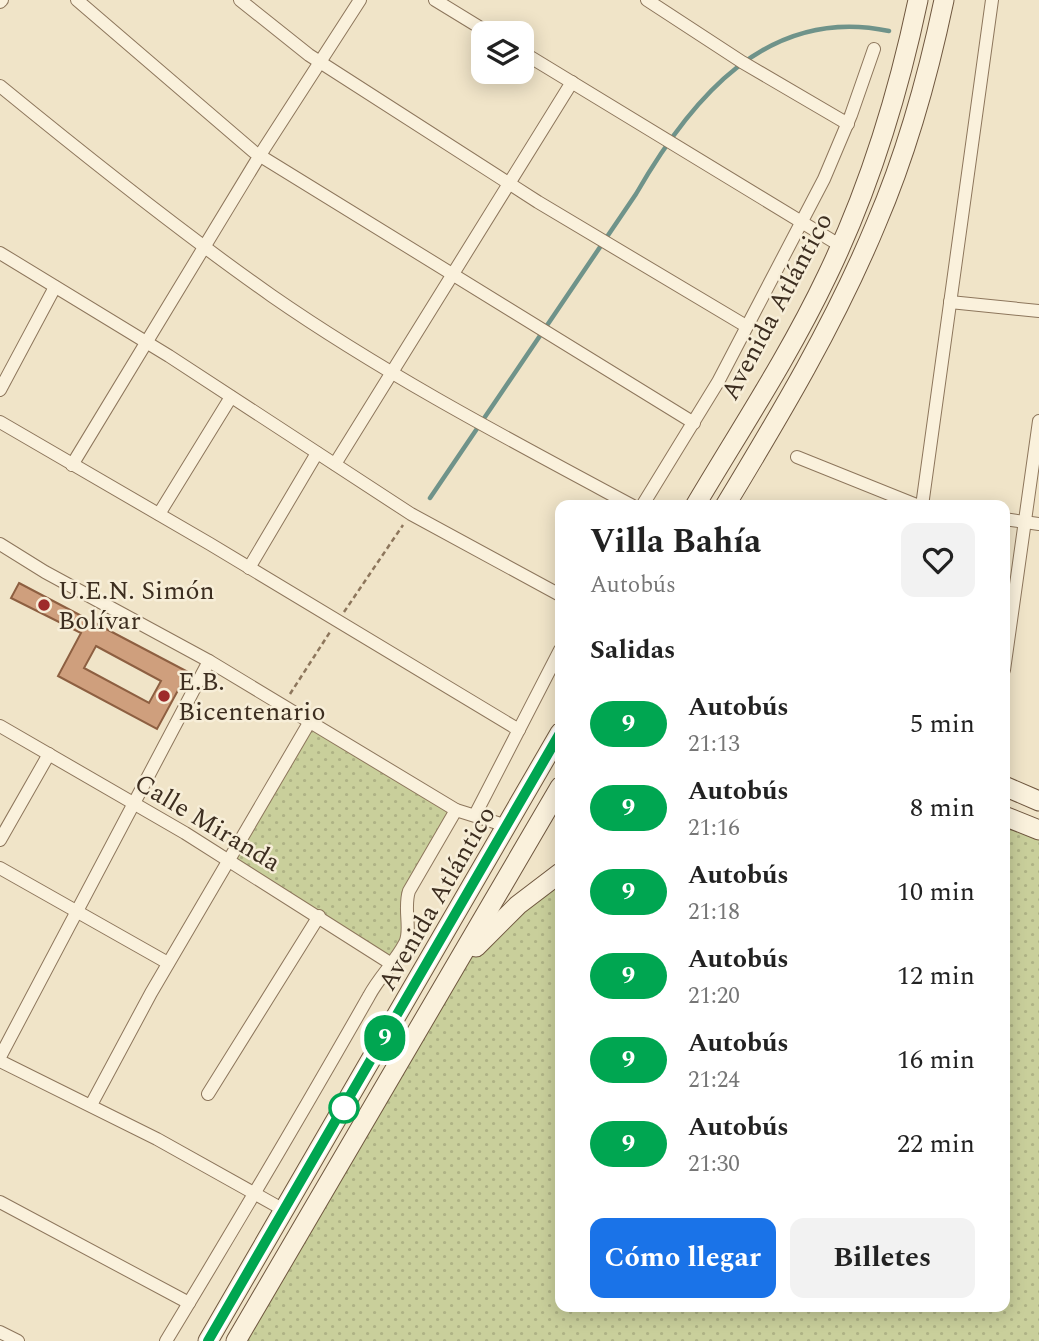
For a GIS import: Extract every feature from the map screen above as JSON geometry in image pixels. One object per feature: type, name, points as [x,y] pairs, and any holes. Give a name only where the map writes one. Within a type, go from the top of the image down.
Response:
[{"type":"main road","name":"Avenida Atlántico","points":[[699,500],[779,366],[841,246],[886,125],[902,71],[918,0]]},
{"type":"main road","name":"Avenida Atlántico","points":[[728,500],[817,347],[876,224],[917,108],[944,0]]},
{"type":"main road","name":"Avenida Atlántico","points":[[208,1341],[555,742]]},
{"type":"main road","points":[[1010,789],[1039,801]]},
{"type":"main road","name":"Avenida Atlántico","points":[[236,1341],[555,796]]},
{"type":"main road","points":[[1010,818],[1039,830]]},
{"type":"main road","points":[[444,986],[493,929],[518,905],[555,877]]},
{"type":"street","points":[[78,0],[227,131],[260,155],[694,423]]},
{"type":"street","points":[[240,0],[320,61],[508,183],[746,326]]},
{"type":"street","points":[[72,465],[260,155],[360,0]]},
{"type":"street","points":[[435,0],[471,22]]},
{"type":"street","points":[[647,0],[742,62],[848,124]]},
{"type":"street","points":[[921,500],[992,0]]},
{"type":"street","points":[[646,500],[694,423],[838,149],[874,49]]},
{"type":"street","points":[[534,59],[841,246]]},
{"type":"street","points":[[335,464],[572,82]]},
{"type":"street","points":[[0,86],[76,148],[273,296],[468,419],[622,500]]},
{"type":"street","points":[[0,254],[146,342],[411,514],[555,592]]},
{"type":"street","points":[[0,390],[55,287]]},
{"type":"street","points":[[950,302],[1039,311]]},
{"type":"street","points":[[159,514],[231,397]]},
{"type":"street","points":[[1010,628],[1039,421]]},
{"type":"street","points":[[0,422],[519,730]]},
{"type":"street","points":[[249,568],[317,453]]},
{"type":"street","points":[[797,457],[905,500]]},
{"type":"street","points":[[1010,520],[1039,524]]},
{"type":"street","points":[[0,544],[45,572],[208,661],[456,810],[507,826]]},
{"type":"street","points":[[475,815],[555,660]]},
{"type":"street","points":[[208,661],[0,1059],[157,1139],[284,1210]]},
{"type":"street","points":[[91,1105],[227,859],[309,723]]},
{"type":"street","name":"Calle Miranda","points":[[0,726],[227,859],[390,963]]},
{"type":"street","points":[[0,840],[49,754]]},
{"type":"street","points":[[166,1341],[380,976],[406,942],[408,934],[405,903],[409,891],[456,810]]},
{"type":"street","points":[[0,868],[169,962]]},
{"type":"street","points":[[208,1094],[319,916]]},
{"type":"street","points":[[0,1202],[188,1303]]},
{"type":"street","points":[[0,1332],[18,1341]]},
{"type":"green space","points":[[309,723],[456,810],[409,891],[408,926],[390,963],[227,859]]},
{"type":"green space","points":[[1010,818],[1039,830],[1039,1341],[236,1341],[473,951],[555,877],[555,1312],[1010,1312]]},
{"type":"building","points":[[19,583],[188,672],[157,729],[58,676],[81,633],[11,598]],"holes":[[[96,646],[161,681],[149,703],[84,668]]]},
{"type":"waterway","points":[[430,498],[657,159],[681,125],[708,94],[737,68],[770,46],[806,32],[845,27],[889,31]]},
{"type":"bus line","name":"9","points":[[208,1341],[555,742]]},
{"type":"place","name":"U.E.N. Simón Bolívar","points":[[44,605]]},
{"type":"place","name":"E.B. Bicentenario","points":[[164,696]]}]
